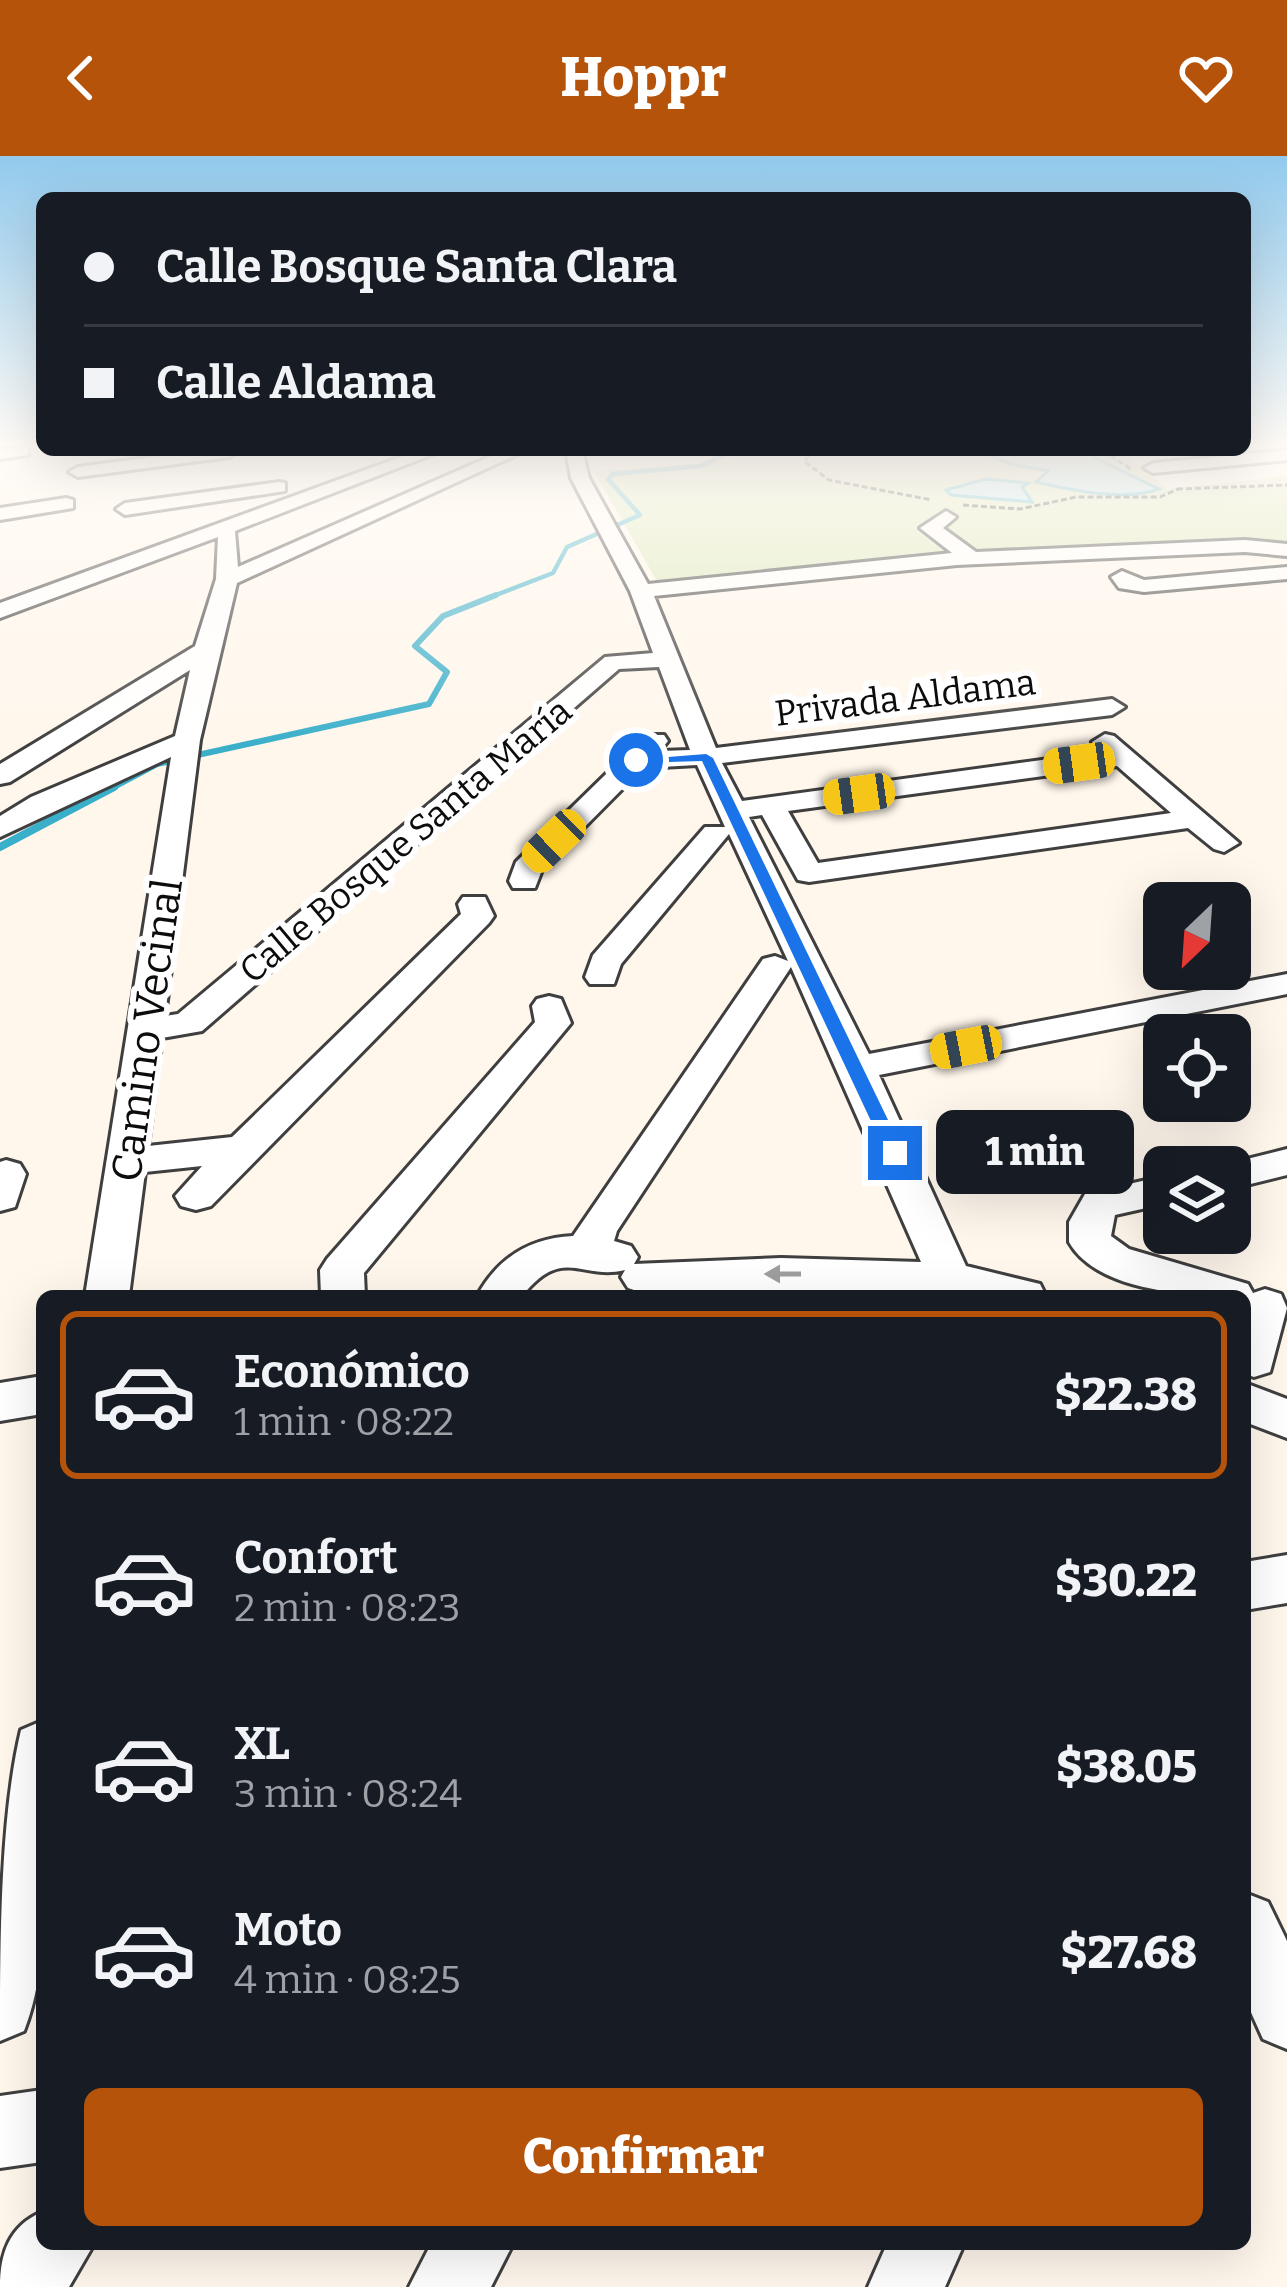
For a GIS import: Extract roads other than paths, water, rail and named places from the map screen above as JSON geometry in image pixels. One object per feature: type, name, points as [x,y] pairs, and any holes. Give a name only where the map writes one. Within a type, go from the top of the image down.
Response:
[{"type":"street","points":[[0,611],[171,547]]},
{"type":"street","points":[[228,547],[227,579],[298,547]]},
{"type":"street","points":[[593,1239],[647,1286],[781,1274],[955,1287],[866,1066],[754,856],[742,815],[706,758],[619,547]]},
{"type":"street","points":[[957,547],[973,559]]},
{"type":"street","points":[[641,591],[973,559],[1215,547]]},
{"type":"street","points":[[699,585],[731,558]]},
{"type":"street","points":[[1239,562],[1287,572],[1144,586],[1121,580],[1156,569],[1239,562]]},
{"type":"street","name":"Camino Vecinal","points":[[108,1290],[185,752],[206,650],[227,579]]},
{"type":"street","points":[[0,776],[206,650]]},
{"type":"street","name":"Calle Bosque Santa María","points":[[145,1030],[189,1023],[614,662],[667,659]]},
{"type":"street","points":[[0,803],[143,717],[196,699]]},
{"type":"street","name":"Privada Aldama","points":[[636,760],[706,758],[1112,707]]},
{"type":"street","points":[[524,881],[526,868],[668,728]]},
{"type":"street","points":[[602,976],[605,962],[693,860],[742,815],[1114,750],[1224,843]]},
{"type":"street","points":[[0,828],[41,803],[185,752]]},
{"type":"street","points":[[742,815],[809,873],[1195,818]]},
{"type":"street","points":[[693,860],[754,856]]},
{"type":"street","points":[[196,1196],[478,916],[474,904]]},
{"type":"street","points":[[503,1290],[510,1275],[531,1259],[593,1239],[775,966]]},
{"type":"street","points":[[866,1066],[1287,984]]},
{"type":"street","points":[[343,1290],[341,1270],[553,1023],[549,1006]]},
{"type":"street","points":[[128,1161],[243,1149]]},
{"type":"street","points":[[1251,1170],[1287,1162]]},
{"type":"street","points":[[1143,1195],[1100,1204],[1090,1222],[1090,1242],[1114,1260],[1212,1290]]},
{"type":"street","points":[[1257,1304],[1258,1372],[1287,1419]]},
{"type":"street","points":[[0,1402],[36,1396]]},
{"type":"street","points":[[0,2007],[36,1787]]},
{"type":"street","points":[[1251,1937],[1287,2015]]},
{"type":"street","points":[[0,2132],[36,2127]]},
{"type":"street","points":[[447,2287],[471,2250]]},
{"type":"street","points":[[906,2287],[923,2250]]},
{"type":"waterway","points":[[488,598],[553,573],[567,547]]},
{"type":"waterway","points":[[108,790],[157,764],[429,704],[447,672],[415,646],[443,616],[496,595]]},
{"type":"waterway","points":[[0,847],[114,787]]}]
